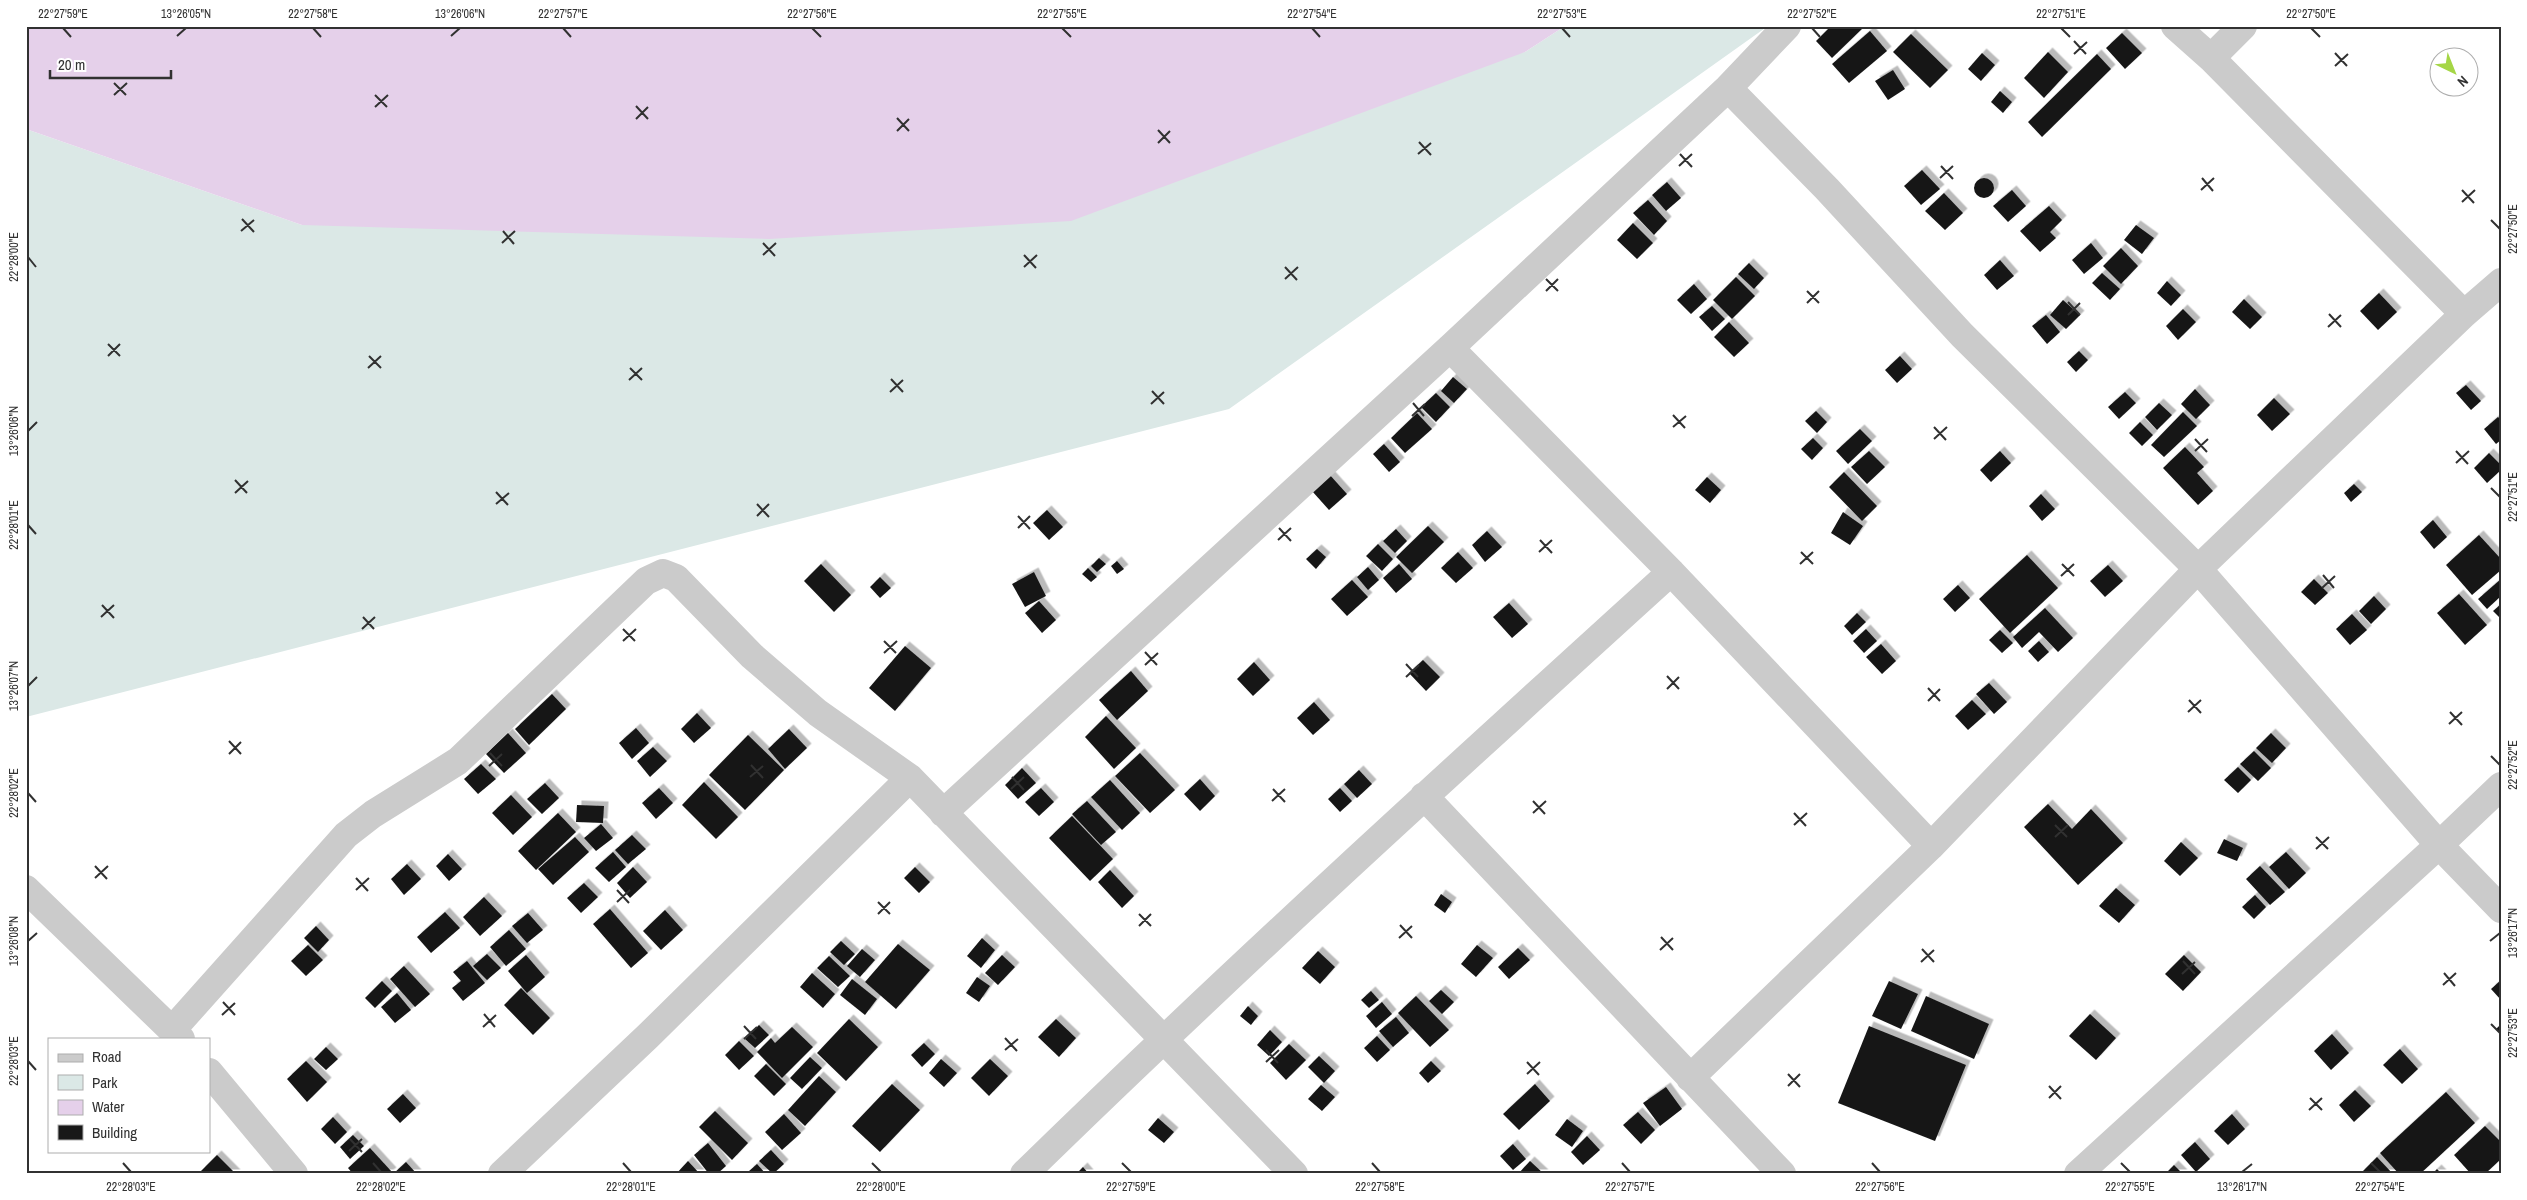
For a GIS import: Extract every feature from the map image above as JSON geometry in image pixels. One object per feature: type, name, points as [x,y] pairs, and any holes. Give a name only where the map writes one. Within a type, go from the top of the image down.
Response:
[{"type":"street","points":[[943,813],[1450,348],[1728,88],[1787,26]]},
{"type":"street","points":[[2175,26],[2211,58],[2464,314]]},
{"type":"street","points":[[2211,58],[2243,26]]},
{"type":"street","points":[[1728,88],[1827,189],[1962,335],[2198,569],[2439,846],[2501,909]]},
{"type":"street","points":[[1690,1078],[1931,846],[2198,569],[2464,314],[2501,282]]},
{"type":"street","points":[[1450,348],[1671,572],[1931,846]]},
{"type":"street","points":[[1024,1174],[1162,1039],[1424,796],[1671,572]]},
{"type":"street","points":[[26,889],[177,1034],[346,835],[373,814],[458,761],[646,581],[663,573],[676,578],[752,656],[818,713],[910,778],[1294,1174]]},
{"type":"street","points":[[502,1174],[655,1029],[910,778]]},
{"type":"street","points":[[2078,1174],[2439,846],[2501,786]]},
{"type":"street","points":[[1424,796],[1782,1174]]},
{"type":"street","points":[[210,1073],[294,1174]]},
{"type":"green space","points":[[1565,26],[1768,26],[1229,409],[26,717],[26,129],[302,225],[1525,52]]},
{"type":"water","points":[[26,26],[1565,26],[1525,52],[1071,221],[769,239],[302,225],[26,129]]},
{"type":"building","points":[[1831,26],[1865,26],[1832,58],[1816,41]]},
{"type":"building","points":[[1870,31],[1887,51],[1849,83],[1832,64]]},
{"type":"building","points":[[2122,33],[2142,53],[2125,69],[2106,48]]},
{"type":"building","points":[[1911,34],[1948,70],[1930,88],[1893,52]]},
{"type":"building","points":[[2048,52],[2068,72],[2044,98],[2024,78]]},
{"type":"building","points":[[1982,53],[1995,65],[1981,81],[1968,69]]},
{"type":"building","points":[[2097,54],[2111,69],[2042,137],[2028,122]]},
{"type":"building","points":[[1893,70],[1905,89],[1888,100],[1875,81]]},
{"type":"building","points":[[2000,91],[2012,102],[2003,113],[1991,102]]},
{"type":"building","points":[[1922,170],[1940,189],[1921,205],[1904,186]]},
{"type":"building","points":[[1984,178],[1991,181],[1994,188],[1991,195],[1984,198],[1977,195],[1974,188],[1977,181]]},
{"type":"building","points":[[1667,182],[1681,198],[1666,211],[1652,195]]},
{"type":"building","points":[[2012,190],[2026,206],[2008,222],[1993,206]]},
{"type":"building","points":[[1944,193],[1963,213],[1945,230],[1925,211]]},
{"type":"building","points":[[1648,200],[1667,221],[1654,235],[1633,213]]},
{"type":"building","points":[[2049,206],[2062,220],[2050,232],[2056,238],[2040,252],[2020,231]]},
{"type":"building","points":[[1633,223],[1653,243],[1637,259],[1617,240]]},
{"type":"building","points":[[2136,225],[2154,238],[2142,254],[2124,240]]},
{"type":"building","points":[[2091,243],[2103,258],[2084,274],[2072,260]]},
{"type":"building","points":[[2121,248],[2138,266],[2121,284],[2103,266]]},
{"type":"building","points":[[2000,260],[2014,276],[1997,290],[1984,275]]},
{"type":"building","points":[[1749,263],[1764,278],[1754,289],[1738,274]]},
{"type":"building","points":[[2102,273],[2120,289],[2110,300],[2092,283]]},
{"type":"building","points":[[1736,277],[1755,296],[1732,319],[1713,300]]},
{"type":"building","points":[[2167,281],[2181,295],[2171,306],[2157,293]]},
{"type":"building","points":[[1694,284],[1707,299],[1691,314],[1677,300]]},
{"type":"building","points":[[2379,293],[2397,312],[2378,330],[2360,311]]},
{"type":"building","points":[[2244,299],[2262,317],[2250,329],[2232,312]]},
{"type":"building","points":[[2063,300],[2080,315],[2066,329],[2050,315]]},
{"type":"building","points":[[1712,306],[1725,319],[1712,331],[1699,317]]},
{"type":"building","points":[[2183,309],[2196,322],[2178,340],[2166,326]]},
{"type":"building","points":[[2046,315],[2060,332],[2047,344],[2032,326]]},
{"type":"building","points":[[1729,322],[1749,343],[1734,357],[1714,337]]},
{"type":"building","points":[[2079,351],[2088,360],[2076,372],[2067,362]]},
{"type":"building","points":[[1900,356],[1912,369],[1897,383],[1885,370]]},
{"type":"building","points":[[1453,377],[1467,389],[1454,403],[1441,391]]},
{"type":"building","points":[[2466,385],[2481,401],[2471,410],[2456,393]]},
{"type":"building","points":[[2195,389],[2210,405],[2196,419],[2181,404]]},
{"type":"building","points":[[2125,392],[2136,403],[2119,419],[2108,407]]},
{"type":"building","points":[[1436,393],[1450,407],[1436,422],[1421,407]]},
{"type":"building","points":[[2274,398],[2290,414],[2272,431],[2257,415]]},
{"type":"building","points":[[2159,403],[2172,415],[2157,430],[2145,417]]},
{"type":"building","points":[[1816,411],[1827,422],[1817,433],[1805,421]]},
{"type":"building","points":[[2183,412],[2197,426],[2164,457],[2151,445]]},
{"type":"building","points":[[1417,413],[1432,429],[1405,453],[1391,438]]},
{"type":"building","points":[[2498,417],[2501,420],[2501,440],[2496,444],[2484,429]]},
{"type":"building","points":[[2140,422],[2153,435],[2142,446],[2129,433]]},
{"type":"building","points":[[1860,429],[1872,441],[1848,464],[1836,451]]},
{"type":"building","points":[[1813,438],[1823,448],[1812,460],[1801,449]]},
{"type":"building","points":[[1384,444],[1400,462],[1389,472],[1373,454]]},
{"type":"building","points":[[2185,447],[2204,467],[2197,473],[2213,491],[2198,505],[2163,468]]},
{"type":"building","points":[[1869,451],[1885,467],[1867,484],[1851,467]]},
{"type":"building","points":[[2000,451],[2011,463],[1991,482],[1980,470]]},
{"type":"building","points":[[2489,453],[2501,465],[2501,470],[2487,483],[2474,468]]},
{"type":"building","points":[[1844,472],[1877,506],[1862,521],[1829,487]]},
{"type":"building","points":[[1329,474],[1347,494],[1329,510],[1312,491]]},
{"type":"building","points":[[1707,477],[1721,490],[1710,503],[1695,490]]},
{"type":"building","points":[[2354,484],[2362,492],[2351,502],[2344,493]]},
{"type":"building","points":[[2041,494],[2055,509],[2042,521],[2029,506]]},
{"type":"building","points":[[1047,510],[1063,527],[1049,540],[1033,523]]},
{"type":"building","points":[[1843,512],[1863,526],[1850,545],[1831,533]]},
{"type":"building","points":[[2433,520],[2447,537],[2434,549],[2420,532]]},
{"type":"building","points":[[1428,526],[1444,542],[1412,573],[1396,557]]},
{"type":"building","points":[[1396,529],[1407,541],[1395,553],[1383,541]]},
{"type":"building","points":[[1487,531],[1502,547],[1485,562],[1472,545]]},
{"type":"building","points":[[2479,535],[2501,559],[2501,570],[2472,595],[2446,565]]},
{"type":"building","points":[[1378,544],[1393,559],[1382,571],[1366,556]]},
{"type":"building","points":[[1317,549],[1326,557],[1316,569],[1306,559]]},
{"type":"building","points":[[1458,552],[1473,568],[1456,583],[1441,568]]},
{"type":"building","points":[[2027,555],[2058,588],[2010,633],[1979,599]]},
{"type":"building","points":[[1099,558],[1106,564],[1097,572],[1091,566]]},
{"type":"building","points":[[1117,561],[1124,569],[1117,574],[1111,566]]},
{"type":"building","points":[[821,564],[851,595],[834,612],[804,581]]},
{"type":"building","points":[[1399,564],[1412,579],[1396,593],[1383,578]]},
{"type":"building","points":[[2108,565],[2123,581],[2105,597],[2090,581]]},
{"type":"building","points":[[1368,567],[1379,580],[1368,590],[1357,577]]},
{"type":"building","points":[[1088,568],[1097,577],[1091,582],[1082,574]]},
{"type":"building","points":[[1034,572],[1046,596],[1025,607],[1012,584]]},
{"type":"building","points":[[880,577],[891,588],[880,598],[870,587]]},
{"type":"building","points":[[2314,579],[2328,593],[2315,605],[2301,592]]},
{"type":"building","points":[[2501,579],[2501,596],[2487,609],[2478,599]]},
{"type":"building","points":[[1352,580],[1368,597],[1347,616],[1331,599]]},
{"type":"building","points":[[1958,585],[1970,598],[1955,612],[1943,599]]},
{"type":"building","points":[[2459,594],[2487,625],[2465,645],[2437,613]]},
{"type":"building","points":[[2374,596],[2386,609],[2371,624],[2359,611]]},
{"type":"building","points":[[1039,601],[1056,620],[1042,633],[1025,613]]},
{"type":"building","points":[[1509,603],[1528,624],[1512,638],[1493,617]]},
{"type":"building","points":[[2501,604],[2501,619],[2493,611]]},
{"type":"building","points":[[2045,608],[2073,638],[2058,652],[2039,632],[2022,648],[2013,637]]},
{"type":"building","points":[[1857,613],[1866,622],[1852,635],[1844,626]]},
{"type":"building","points":[[2352,614],[2367,630],[2350,645],[2336,629]]},
{"type":"building","points":[[1866,629],[1877,641],[1864,653],[1853,641]]},
{"type":"building","points":[[2000,630],[2013,643],[2002,653],[1989,640]]},
{"type":"building","points":[[2039,641],[2049,652],[2038,662],[2028,651]]},
{"type":"building","points":[[1881,644],[1896,661],[1882,674],[1866,657]]},
{"type":"building","points":[[905,646],[931,668],[895,711],[869,688]]},
{"type":"building","points":[[1423,660],[1440,677],[1426,691],[1409,673]]},
{"type":"building","points":[[1254,662],[1270,680],[1253,696],[1237,679]]},
{"type":"building","points":[[1131,671],[1148,691],[1117,720],[1099,700]]},
{"type":"building","points":[[1989,683],[2007,702],[1994,714],[1976,694]]},
{"type":"building","points":[[552,694],[566,709],[529,745],[515,729]]},
{"type":"building","points":[[1972,700],[1986,714],[1968,730],[1955,716]]},
{"type":"building","points":[[1314,702],[1330,720],[1313,735],[1297,718]]},
{"type":"building","points":[[697,713],[711,728],[694,743],[681,729]]},
{"type":"building","points":[[1106,716],[1136,748],[1114,769],[1085,737]]},
{"type":"building","points":[[636,728],[649,743],[632,759],[619,743]]},
{"type":"building","points":[[789,729],[807,748],[785,769],[768,749]]},
{"type":"building","points":[[508,733],[526,753],[504,773],[486,754]]},
{"type":"building","points":[[2271,733],[2286,748],[2272,763],[2256,748]]},
{"type":"building","points":[[748,735],[784,770],[745,810],[709,775]]},
{"type":"building","points":[[653,747],[667,761],[650,777],[637,761]]},
{"type":"building","points":[[2254,751],[2271,768],[2258,781],[2240,764]]},
{"type":"building","points":[[1140,753],[1175,790],[1150,813],[1115,776]]},
{"type":"building","points":[[481,764],[496,779],[478,794],[464,779]]},
{"type":"building","points":[[2238,767],[2251,780],[2238,793],[2224,780]]},
{"type":"building","points":[[1022,768],[1036,783],[1018,799],[1005,785]]},
{"type":"building","points":[[1359,770],[1372,784],[1357,798],[1344,784]]},
{"type":"building","points":[[1200,779],[1215,796],[1200,811],[1184,794]]},
{"type":"building","points":[[1110,780],[1140,813],[1122,830],[1091,797]]},
{"type":"building","points":[[704,782],[738,817],[716,839],[682,805]]},
{"type":"building","points":[[545,783],[559,798],[542,814],[527,799]]},
{"type":"building","points":[[659,788],[673,803],[656,819],[642,803]]},
{"type":"building","points":[[1041,788],[1054,802],[1039,816],[1025,802]]},
{"type":"building","points":[[1340,788],[1352,801],[1340,812],[1328,799]]},
{"type":"building","points":[[511,795],[532,817],[513,835],[492,813]]},
{"type":"building","points":[[1087,801],[1116,832],[1101,845],[1072,814]]},
{"type":"building","points":[[2048,804],[2072,829],[2091,809],[2123,843],[2078,885],[2024,827]]},
{"type":"building","points":[[577,805],[604,806],[603,823],[576,822]]},
{"type":"building","points":[[558,813],[576,832],[536,870],[518,851]]},
{"type":"building","points":[[1072,816],[1113,859],[1090,881],[1049,838]]},
{"type":"building","points":[[601,824],[613,838],[596,851],[584,838]]},
{"type":"building","points":[[632,835],[646,849],[628,864],[615,850]]},
{"type":"building","points":[[575,837],[589,852],[553,885],[538,869]]},
{"type":"building","points":[[2224,839],[2243,848],[2237,861],[2217,853]]},
{"type":"building","points":[[2181,842],[2198,858],[2180,876],[2164,861]]},
{"type":"building","points":[[613,852],[626,867],[609,882],[595,868]]},
{"type":"building","points":[[2286,852],[2306,873],[2289,889],[2269,867]]},
{"type":"building","points":[[448,854],[462,869],[449,881],[436,866]]},
{"type":"building","points":[[407,864],[421,879],[404,895],[391,879]]},
{"type":"building","points":[[2260,866],[2285,892],[2270,905],[2246,879]]},
{"type":"building","points":[[633,867],[647,882],[630,898],[617,883]]},
{"type":"building","points":[[915,867],[930,882],[919,893],[904,878]]},
{"type":"building","points":[[1110,870],[1134,896],[1122,908],[1098,882]]},
{"type":"building","points":[[584,883],[598,897],[581,913],[567,898]]},
{"type":"building","points":[[2116,888],[2135,905],[2119,923],[2099,906]]},
{"type":"building","points":[[1441,894],[1452,902],[1445,913],[1434,905]]},
{"type":"building","points":[[2255,895],[2266,907],[2254,919],[2242,907]]},
{"type":"building","points":[[484,897],[502,916],[480,936],[463,917]]},
{"type":"building","points":[[610,909],[648,953],[631,968],[593,924]]},
{"type":"building","points":[[665,910],[683,930],[661,950],[643,931]]},
{"type":"building","points":[[445,912],[460,928],[431,953],[417,937]]},
{"type":"building","points":[[528,913],[543,930],[527,943],[512,926]]},
{"type":"building","points":[[316,926],[329,940],[318,952],[304,938]]},
{"type":"building","points":[[509,930],[526,949],[506,966],[490,947]]},
{"type":"building","points":[[982,938],[995,950],[981,968],[967,956]]},
{"type":"building","points":[[841,941],[855,954],[844,965],[830,952]]},
{"type":"building","points":[[898,944],[930,970],[896,1009],[865,982]]},
{"type":"building","points":[[308,945],[323,960],[306,976],[291,961]]},
{"type":"building","points":[[1477,945],[1493,958],[1476,977],[1461,964]]},
{"type":"building","points":[[1518,948],[1530,960],[1509,979],[1498,967]]},
{"type":"building","points":[[862,949],[875,960],[860,977],[847,966]]},
{"type":"building","points":[[1318,951],[1335,967],[1320,984],[1302,968]]},
{"type":"building","points":[[487,954],[501,968],[487,980],[473,966]]},
{"type":"building","points":[[526,955],[545,977],[527,993],[508,971]]},
{"type":"building","points":[[1002,955],[1015,967],[998,985],[985,973]]},
{"type":"building","points":[[2184,955],[2201,972],[2183,991],[2165,974]]},
{"type":"building","points":[[829,956],[850,976],[838,987],[817,968]]},
{"type":"building","points":[[467,961],[485,983],[463,1001],[452,988],[461,981],[453,972]]},
{"type":"building","points":[[404,966],[430,994],[415,1007],[390,979]]},
{"type":"building","points":[[812,973],[835,994],[823,1008],[800,987]]},
{"type":"building","points":[[977,977],[990,986],[979,1002],[966,993]]},
{"type":"building","points":[[852,979],[877,999],[865,1015],[840,995]]},
{"type":"building","points":[[2501,980],[2501,1000],[2491,989]]},
{"type":"building","points":[[382,981],[392,991],[375,1008],[365,998]]},
{"type":"building","points":[[1889,981],[1918,994],[1901,1029],[1872,1016]]},
{"type":"building","points":[[521,988],[550,1018],[533,1035],[504,1005]]},
{"type":"building","points":[[1441,990],[1454,1002],[1442,1014],[1429,1001]]},
{"type":"building","points":[[1371,991],[1379,1000],[1369,1008],[1361,1000]]},
{"type":"building","points":[[397,993],[411,1010],[395,1023],[381,1007]]},
{"type":"building","points":[[1416,996],[1449,1030],[1430,1047],[1398,1013]]},
{"type":"building","points":[[1926,996],[1989,1024],[1974,1059],[1911,1031]]},
{"type":"building","points":[[1382,1002],[1392,1014],[1376,1028],[1366,1016]]},
{"type":"building","points":[[1248,1006],[1258,1016],[1251,1025],[1240,1016]]},
{"type":"building","points":[[2090,1014],[2116,1038],[2096,1060],[2069,1036]]},
{"type":"building","points":[[1396,1017],[1409,1033],[1393,1047],[1379,1031]]},
{"type":"building","points":[[849,1019],[878,1047],[846,1081],[817,1053]]},
{"type":"building","points":[[1056,1019],[1076,1038],[1059,1057],[1038,1037]]},
{"type":"building","points":[[2501,1024],[2501,1034],[2496,1029]]},
{"type":"building","points":[[759,1025],[769,1035],[755,1048],[745,1039]]},
{"type":"building","points":[[1869,1026],[1966,1065],[1935,1141],[1838,1103]]},
{"type":"building","points":[[792,1027],[813,1047],[782,1078],[757,1052],[771,1038],[775,1043]]},
{"type":"building","points":[[1270,1030],[1282,1042],[1269,1056],[1257,1045]]},
{"type":"building","points":[[2332,1034],[2349,1053],[2331,1070],[2314,1051]]},
{"type":"building","points":[[1377,1036],[1390,1050],[1377,1062],[1364,1048]]},
{"type":"building","points":[[739,1041],[754,1056],[739,1070],[725,1055]]},
{"type":"building","points":[[924,1043],[935,1054],[922,1067],[911,1055]]},
{"type":"building","points":[[1289,1044],[1306,1060],[1286,1080],[1270,1063]]},
{"type":"building","points":[[326,1047],[338,1059],[326,1070],[314,1059]]},
{"type":"building","points":[[2400,1049],[2418,1069],[2402,1084],[2383,1065]]},
{"type":"building","points":[[1319,1056],[1335,1071],[1324,1083],[1308,1067]]},
{"type":"building","points":[[810,1057],[822,1068],[802,1089],[790,1078]]},
{"type":"building","points":[[941,1059],[957,1073],[944,1087],[929,1073]]},
{"type":"building","points":[[990,1059],[1008,1076],[989,1096],[971,1078]]},
{"type":"building","points":[[306,1061],[327,1082],[307,1102],[287,1079]]},
{"type":"building","points":[[1431,1061],[1441,1071],[1428,1083],[1419,1073]]},
{"type":"building","points":[[766,1064],[786,1084],[774,1096],[754,1076]]},
{"type":"building","points":[[819,1076],[836,1092],[805,1126],[788,1110]]},
{"type":"building","points":[[892,1084],[920,1110],[880,1152],[852,1126]]},
{"type":"building","points":[[1535,1084],[1550,1101],[1519,1130],[1503,1114]]},
{"type":"building","points":[[1321,1085],[1335,1097],[1322,1111],[1308,1099]]},
{"type":"building","points":[[1666,1087],[1682,1109],[1660,1126],[1643,1103]]},
{"type":"building","points":[[2355,1090],[2371,1106],[2354,1122],[2339,1105]]},
{"type":"building","points":[[2446,1092],[2475,1123],[2420,1174],[2399,1174],[2380,1153]]},
{"type":"building","points":[[403,1094],[416,1108],[400,1123],[387,1109]]},
{"type":"building","points":[[715,1111],[748,1143],[732,1160],[699,1127]]},
{"type":"building","points":[[1638,1112],[1655,1130],[1641,1144],[1623,1125]]},
{"type":"building","points":[[784,1114],[801,1133],[782,1150],[765,1132]]},
{"type":"building","points":[[2232,1114],[2245,1129],[2228,1145],[2214,1131]]},
{"type":"building","points":[[333,1117],[347,1132],[335,1144],[321,1129]]},
{"type":"building","points":[[1158,1118],[1174,1132],[1164,1143],[1148,1130]]},
{"type":"building","points":[[1567,1119],[1583,1131],[1572,1147],[1555,1135]]},
{"type":"building","points":[[2485,1126],[2501,1142],[2501,1159],[2485,1174],[2471,1174],[2454,1155]]},
{"type":"building","points":[[353,1135],[364,1146],[350,1159],[340,1147]]},
{"type":"building","points":[[1587,1136],[1600,1150],[1583,1165],[1571,1152]]},
{"type":"building","points":[[2195,1142],[2210,1159],[2196,1172],[2181,1155]]},
{"type":"building","points":[[708,1143],[726,1166],[717,1174],[709,1174],[694,1155]]},
{"type":"building","points":[[1513,1144],[1526,1159],[1513,1170],[1500,1156]]},
{"type":"building","points":[[370,1148],[392,1172],[389,1174],[353,1174],[348,1168]]},
{"type":"building","points":[[771,1150],[784,1164],[773,1174],[759,1161]]},
{"type":"building","points":[[217,1155],[236,1174],[203,1174],[201,1171]]},
{"type":"building","points":[[2377,1157],[2393,1174],[2360,1174]]},
{"type":"building","points":[[688,1161],[700,1174],[676,1174]]},
{"type":"building","points":[[1530,1161],[1544,1174],[1518,1174]]},
{"type":"building","points":[[406,1162],[417,1174],[393,1174]]},
{"type":"building","points":[[757,1164],[766,1174],[751,1174],[749,1171]]},
{"type":"building","points":[[2174,1165],[2183,1174],[2165,1174]]},
{"type":"building","points":[[1083,1167],[1089,1174],[1076,1174]]},
{"type":"building","points":[[2437,1169],[2442,1174],[2432,1174]]}]
